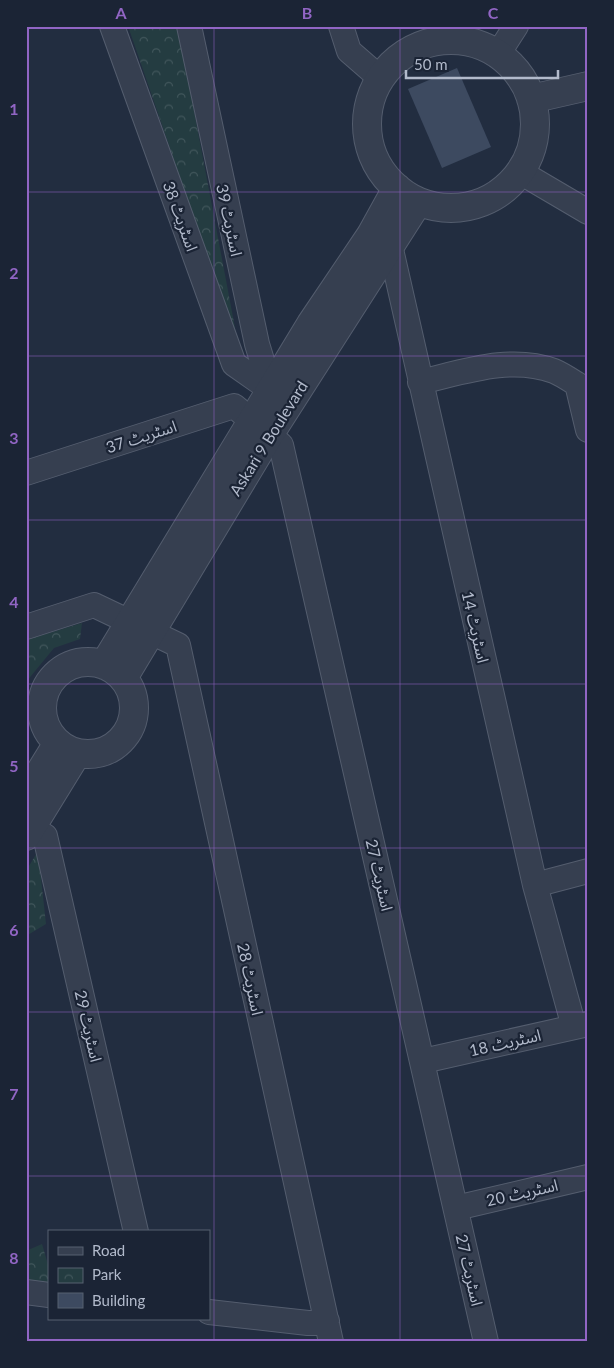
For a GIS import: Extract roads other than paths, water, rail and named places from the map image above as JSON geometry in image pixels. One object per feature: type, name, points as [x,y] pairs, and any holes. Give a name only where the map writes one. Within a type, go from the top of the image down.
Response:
[{"type":"street","name":"اسٹریٹ 38","points":[[112,26],[234,364],[280,396]]},
{"type":"street","name":"اسٹریٹ 39","points":[[189,26],[256,344],[280,396]]},
{"type":"street","points":[[341,26],[349,51],[380,78]]},
{"type":"street","points":[[498,54],[516,26]]},
{"type":"street","points":[[447,40],[474,43],[498,54],[512,66],[524,82],[533,107],[534,135],[530,154],[520,172],[505,189],[486,201],[464,208],[441,208],[408,195],[377,165],[368,136],[369,106],[380,78],[398,58],[421,45],[430,43],[447,40]]},
{"type":"street","points":[[533,107],[588,86]]},
{"type":"street","points":[[533,107],[588,103]]},
{"type":"street","points":[[520,172],[588,212]]},
{"type":"street","name":"Askari 9 Boulevard","points":[[114,672],[260,428],[408,195]]},
{"type":"street","name":"اسٹریٹ 14","points":[[380,240],[420,382],[535,885],[581,1025]]},
{"type":"street","points":[[420,382],[490,366],[510,364],[533,366],[555,372],[582,388],[588,430]]},
{"type":"street","name":"اسٹریٹ 37","points":[[26,473],[234,406],[260,428]]},
{"type":"street","name":"اسٹریٹ 27","points":[[260,428],[281,445],[486,1342]]},
{"type":"street","points":[[26,626],[94,605],[140,627]]},
{"type":"street","name":"اسٹریٹ 28","points":[[140,627],[178,645],[329,1331]]},
{"type":"street","points":[[89,662],[114,672],[130,691],[134,705],[132,719],[127,732],[118,743],[106,751],[92,754],[68,748],[48,731],[43,716],[43,700],[49,685],[59,673],[73,665],[89,662]]},
{"type":"street","points":[[29,832],[38,780],[68,748]]},
{"type":"street","name":"اسٹریٹ 29","points":[[29,832],[45,836],[136,1230]]},
{"type":"street","points":[[535,885],[588,871]]},
{"type":"street","name":"اسٹریٹ 18","points":[[423,1061],[581,1025]]},
{"type":"street","name":"اسٹریٹ 20","points":[[456,1208],[588,1177]]},
{"type":"street","points":[[26,1292],[48,1295]]},
{"type":"street","points":[[210,1312],[308,1323],[329,1331]]}]
